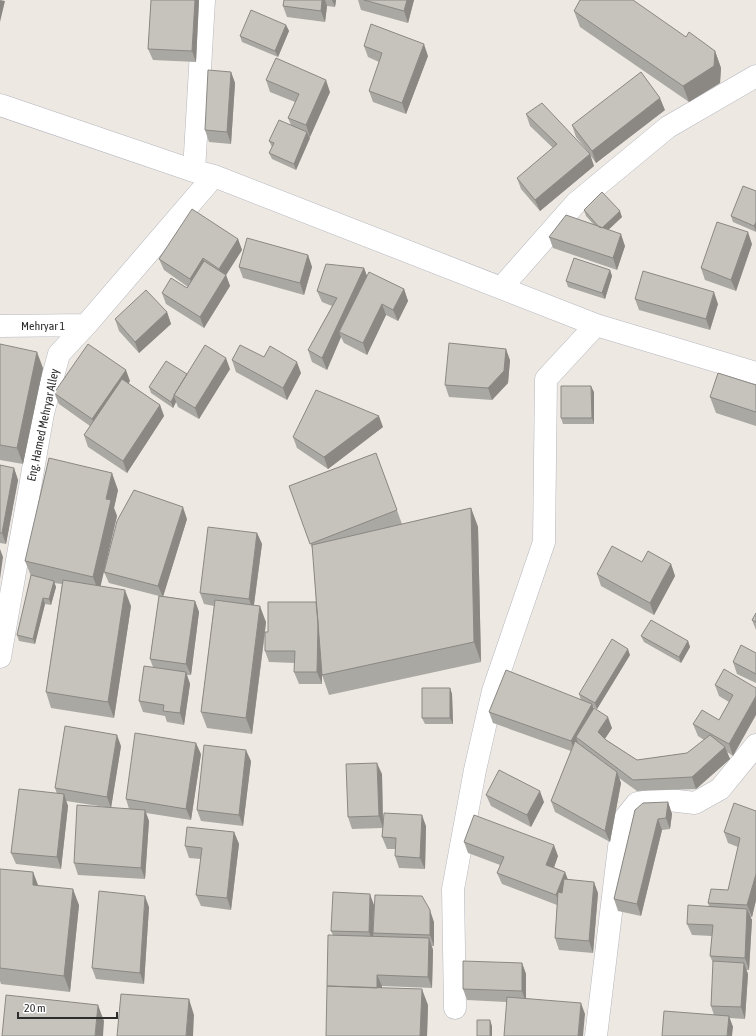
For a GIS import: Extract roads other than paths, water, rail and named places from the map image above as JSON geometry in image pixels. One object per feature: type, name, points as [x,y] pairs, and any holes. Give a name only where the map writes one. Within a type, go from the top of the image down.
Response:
[{"type":"street","points":[[204,0],[204,173]]},
{"type":"street","points":[[500,288],[576,203],[662,132],[756,76]]},
{"type":"street","points":[[0,105],[204,173],[596,325],[756,373]]},
{"type":"street","name":"Eng. Hamed Mehryar Alley","points":[[0,657],[45,406],[58,354],[86,326],[204,173]]},
{"type":"street","points":[[455,1008],[453,889],[475,770],[493,691],[544,542],[546,379],[596,325]]},
{"type":"street","name":"Mehryar 1","points":[[0,326],[86,326]]},
{"type":"street","points":[[596,1036],[620,839],[626,818],[637,803],[660,798],[695,803],[720,788],[756,745]]}]
